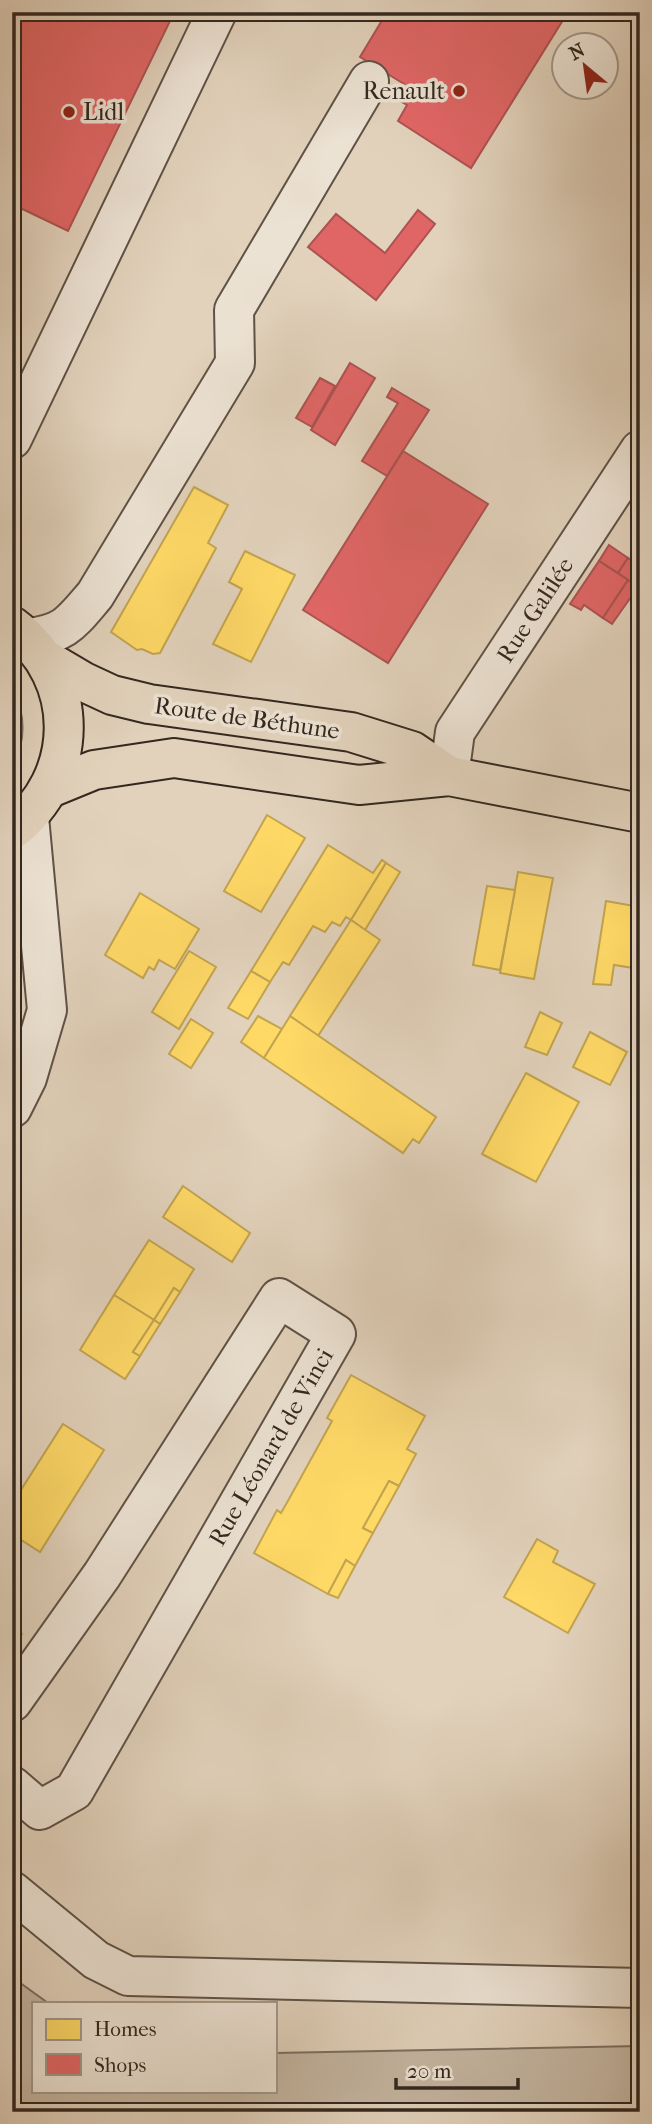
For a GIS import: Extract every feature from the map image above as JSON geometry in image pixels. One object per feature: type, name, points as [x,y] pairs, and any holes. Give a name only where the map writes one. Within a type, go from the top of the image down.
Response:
[{"type":"main road","name":"Route de Béthune","points":[[28,641],[84,682],[112,695],[149,704],[351,732],[412,751],[449,776]]},
{"type":"main road","points":[[28,641],[57,683],[64,710],[65,737],[60,763],[30,812]]},
{"type":"main road","name":"Route de Béthune","points":[[30,812],[94,770],[174,758],[359,785],[449,776],[640,813]]},
{"type":"street","points":[[12,439],[217,12]]},
{"type":"street","points":[[28,641],[65,629],[95,595],[235,363],[234,310],[369,81]]},
{"type":"street","name":"Rue Galilée","points":[[449,776],[455,732],[640,450]]},
{"type":"street","points":[[12,1108],[27,1078],[47,1010],[37,929],[30,812]]},
{"type":"street","points":[[12,898],[37,929]]},
{"type":"street","name":"Rue Léonard de Vinci","points":[[12,1702],[102,1575],[279,1298],[336,1334],[74,1791],[40,1810],[12,1786]]},
{"type":"street","points":[[12,1891],[96,1960],[128,1976],[640,1988]]},
{"type":"shaded area","points":[[12,688],[22,718],[22,738],[12,768]]},
{"type":"shaded area","points":[[12,1977],[47,2002],[32,2002],[32,2092],[276,2092],[276,2053],[640,2046],[640,2112],[12,2112]]},
{"type":"building: Homes","points":[[194,487],[228,505],[208,543],[216,548],[160,653],[137,650],[111,632]]},
{"type":"building: Homes","points":[[245,551],[295,575],[251,662],[213,644],[242,589],[229,582]]},
{"type":"building: Homes","points":[[267,815],[305,838],[261,912],[224,891]]},
{"type":"building: Homes","points":[[328,845],[373,873],[382,860],[386,863],[351,920],[346,917],[340,926],[332,922],[325,932],[313,926],[289,965],[283,962],[270,982],[251,971]]},
{"type":"building: Homes","points":[[386,863],[400,872],[365,930],[351,920]]},
{"type":"building: Homes","points":[[518,872],[553,878],[534,979],[500,973]]},
{"type":"building: Homes","points":[[487,886],[515,890],[500,970],[473,965]]},
{"type":"building: Homes","points":[[140,893],[199,929],[175,969],[159,960],[154,970],[149,967],[143,978],[105,955]]},
{"type":"building: Homes","points":[[606,901],[640,907],[640,969],[614,965],[611,985],[593,984]]},
{"type":"building: Homes","points":[[351,920],[380,940],[318,1036],[290,1016]]},
{"type":"building: Homes","points":[[189,951],[216,967],[179,1029],[152,1012]]},
{"type":"building: Homes","points":[[251,971],[270,982],[248,1019],[228,1008]]},
{"type":"building: Homes","points":[[540,1012],[562,1023],[547,1055],[525,1047]]},
{"type":"building: Homes","points":[[258,1016],[282,1029],[264,1058],[241,1042]]},
{"type":"building: Homes","points":[[290,1016],[436,1117],[419,1143],[413,1139],[403,1153],[264,1058]]},
{"type":"building: Homes","points":[[191,1019],[213,1033],[191,1068],[169,1054]]},
{"type":"building: Homes","points":[[590,1032],[627,1052],[610,1085],[573,1067]]},
{"type":"building: Homes","points":[[526,1073],[579,1102],[536,1182],[482,1154]]},
{"type":"building: Homes","points":[[183,1186],[250,1233],[232,1262],[163,1217]]},
{"type":"building: Homes","points":[[149,1240],[194,1269],[180,1292],[174,1288],[154,1320],[114,1295]]},
{"type":"building: Homes","points":[[174,1288],[180,1292],[160,1324],[154,1320]]},
{"type":"building: Homes","points":[[114,1295],[154,1320],[133,1352],[140,1356],[125,1379],[80,1350]]},
{"type":"building: Homes","points":[[154,1320],[160,1324],[140,1356],[133,1352]]},
{"type":"building: Homes","points":[[351,1375],[425,1416],[407,1449],[416,1454],[399,1486],[389,1481],[363,1528],[373,1533],[355,1566],[346,1560],[328,1594],[254,1553],[277,1510],[281,1513],[332,1421],[327,1418]]},
{"type":"building: Homes","points":[[63,1424],[104,1450],[40,1552],[12,1534],[12,1504]]},
{"type":"building: Homes","points":[[389,1481],[399,1486],[373,1533],[363,1528]]},
{"type":"building: Homes","points":[[537,1539],[558,1551],[553,1562],[595,1584],[568,1633],[504,1597]]},
{"type":"building: Homes","points":[[346,1560],[355,1566],[338,1598],[328,1594]]},
{"type":"building: Homes","points":[[12,1623],[22,1634],[13,1642],[24,1655],[12,1666]]},
{"type":"building: Shops","name":"Lidl","points":[[12,12],[152,12],[170,21],[68,231],[12,204]]},
{"type":"building: Shops","name":"Renault","points":[[387,12],[568,12],[556,32],[550,32],[550,41],[471,168],[398,121],[407,105],[395,98],[404,84],[360,57]]},
{"type":"building: Shops","points":[[418,210],[435,224],[376,300],[308,247],[336,214],[385,253]]},
{"type":"building: Shops","points":[[350,363],[375,378],[335,445],[311,430]]},
{"type":"building: Shops","points":[[320,378],[335,386],[312,427],[296,418]]},
{"type":"building: Shops","points":[[392,388],[429,410],[387,476],[362,461],[398,403],[387,397]]},
{"type":"building: Shops","points":[[403,451],[488,504],[388,663],[303,610]]},
{"type":"building: Shops","points":[[609,545],[628,558],[618,573],[599,561]]},
{"type":"building: Shops","points":[[628,558],[640,566],[638,587],[618,573]]},
{"type":"building: Shops","points":[[599,561],[628,580],[603,618],[584,605],[581,610],[570,604]]},
{"type":"building: Shops","points":[[628,580],[638,587],[612,624],[603,618]]},
{"type":"place","name":"Renault","points":[[459,91]]},
{"type":"place","name":"Lidl","points":[[69,112]]}]
